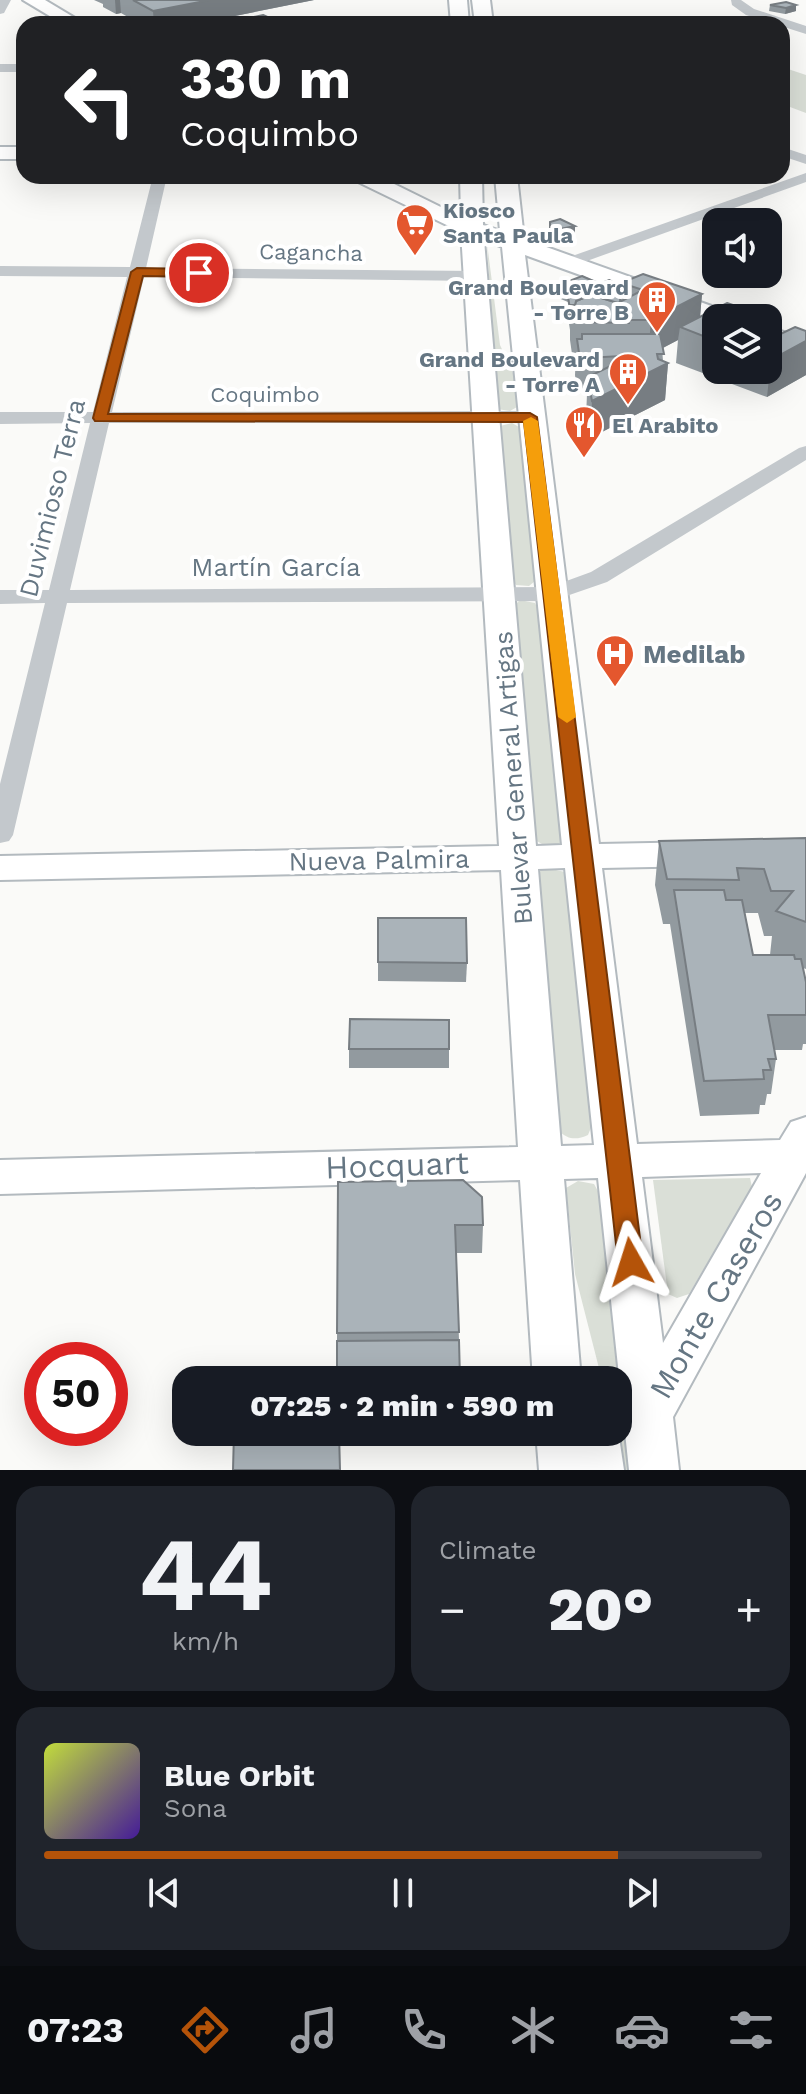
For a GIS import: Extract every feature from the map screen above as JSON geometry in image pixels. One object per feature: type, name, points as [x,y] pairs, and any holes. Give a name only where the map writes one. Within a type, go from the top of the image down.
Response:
[{"type":"main road","points":[[32,0],[61,16]]},
{"type":"main road","points":[[378,184],[472,228],[702,311]]},
{"type":"main road","name":"Bulevar General Artigas","points":[[471,184],[499,594],[559,1366]]},
{"type":"main road","points":[[475,184],[485,194],[490,227],[511,243]]},
{"type":"main road","name":"Bulevar General Artigas","points":[[507,184],[530,417],[654,1470]]},
{"type":"main road","points":[[472,228],[495,246],[506,340],[524,358]]},
{"type":"main road","points":[[782,339],[806,348]]},
{"type":"main road","name":"Nueva Palmira","points":[[0,868],[732,854]]},
{"type":"main road","name":"Hocquart","points":[[0,1177],[619,1160],[800,1145]]},
{"type":"main road","name":"Monte Caseros","points":[[648,1415],[800,1145]]},
{"type":"main road","points":[[562,1446],[564,1470]]},
{"type":"main road","points":[[596,1446],[599,1470]]},
{"type":"street","points":[[0,10],[5,0]]},
{"type":"street","points":[[736,1],[759,16]]},
{"type":"street","name":"Duvimioso Terra","points":[[0,835],[158,184]]},
{"type":"street","points":[[567,263],[787,184]]},
{"type":"street","name":"Cagancha","points":[[0,271],[477,276]]},
{"type":"street","name":"Coquimbo","points":[[0,418],[530,417]]},
{"type":"street","name":"Martín García","points":[[0,597],[552,594],[599,577],[806,452]]},
{"type":"shaded area","points":[[790,70],[806,75],[806,113],[790,107]]},
{"type":"shaded area","points":[[487,243],[500,345],[514,375],[517,407],[510,411],[497,409]]},
{"type":"shaded area","points":[[512,423],[519,427],[535,581],[529,586],[516,585],[513,581],[500,426]]},
{"type":"shaded area","points":[[520,600],[535,603],[537,607],[562,841],[559,844],[542,844],[535,840],[515,605]]},
{"type":"shaded area","points":[[541,869],[565,872],[592,1125],[588,1135],[576,1138],[569,1138],[559,1131],[538,878]]},
{"type":"shaded area","points":[[750,1178],[752,1187],[689,1294],[677,1298],[668,1294],[653,1180]]},
{"type":"shaded area","points":[[578,1181],[594,1184],[599,1193],[617,1366],[598,1366],[575,1274],[566,1188]]},
{"type":"shaded area","points":[[616,1446],[625,1446],[628,1470],[613,1470]]},
{"type":"building","points":[[133,0],[210,0],[153,11]]},
{"type":"building","points":[[786,2],[796,5],[786,8],[770,5]]},
{"type":"building","points":[[560,219],[575,226],[550,231],[550,222]]},
{"type":"building","points":[[643,274],[702,294],[651,320],[629,320],[629,323],[579,322],[574,319],[571,305],[575,305],[576,301],[591,295],[618,303],[643,290],[621,283]]},
{"type":"building","points":[[582,276],[600,284],[570,296],[551,288]]},
{"type":"building","points":[[609,280],[621,286],[620,302],[591,295],[571,305],[571,315],[568,297]]},
{"type":"building","points":[[702,316],[702,336],[680,327]]},
{"type":"building","points":[[795,327],[806,331],[806,341],[782,354],[782,333]]},
{"type":"building","points":[[582,334],[660,334],[664,354],[657,354],[658,359],[668,363],[592,401],[588,380],[621,361],[621,356],[586,358],[584,353],[579,353],[577,339],[582,339]]},
{"type":"building","points":[[806,838],[806,922],[776,911],[793,891],[771,891],[764,869],[737,868],[739,880],[667,879],[659,841]]},
{"type":"building","points":[[674,890],[724,890],[726,900],[742,900],[753,955],[794,955],[795,959],[801,959],[806,982],[806,1015],[768,1015],[776,1059],[768,1059],[771,1070],[763,1070],[764,1079],[704,1081]]},
{"type":"building","points":[[378,918],[466,918],[467,963],[378,962]]},
{"type":"building","points":[[350,1019],[449,1020],[449,1049],[349,1049]]},
{"type":"building","points":[[463,1180],[482,1197],[483,1225],[455,1225],[459,1332],[337,1333],[338,1182]]},
{"type":"building","points":[[459,1340],[460,1366],[337,1366],[337,1341]]},
{"type":"building","points":[[234,1446],[339,1446],[340,1470],[233,1470]]},
{"type":"slow traffic","points":[[531,421],[567,717]]},
{"type":"place","name":"Kiosco Santa Paula","points":[[415,257]]},
{"type":"place","name":"Grand Boulevard - Torre B","points":[[657,334]]},
{"type":"place","name":"Grand Boulevard - Torre A","points":[[628,406]]},
{"type":"place","name":"El Arabito","points":[[584,459]]},
{"type":"place","name":"Medilab","points":[[615,688]]},
{"type":"route","points":[[199,273],[137,272],[100,418],[530,417],[631,1262]]}]
